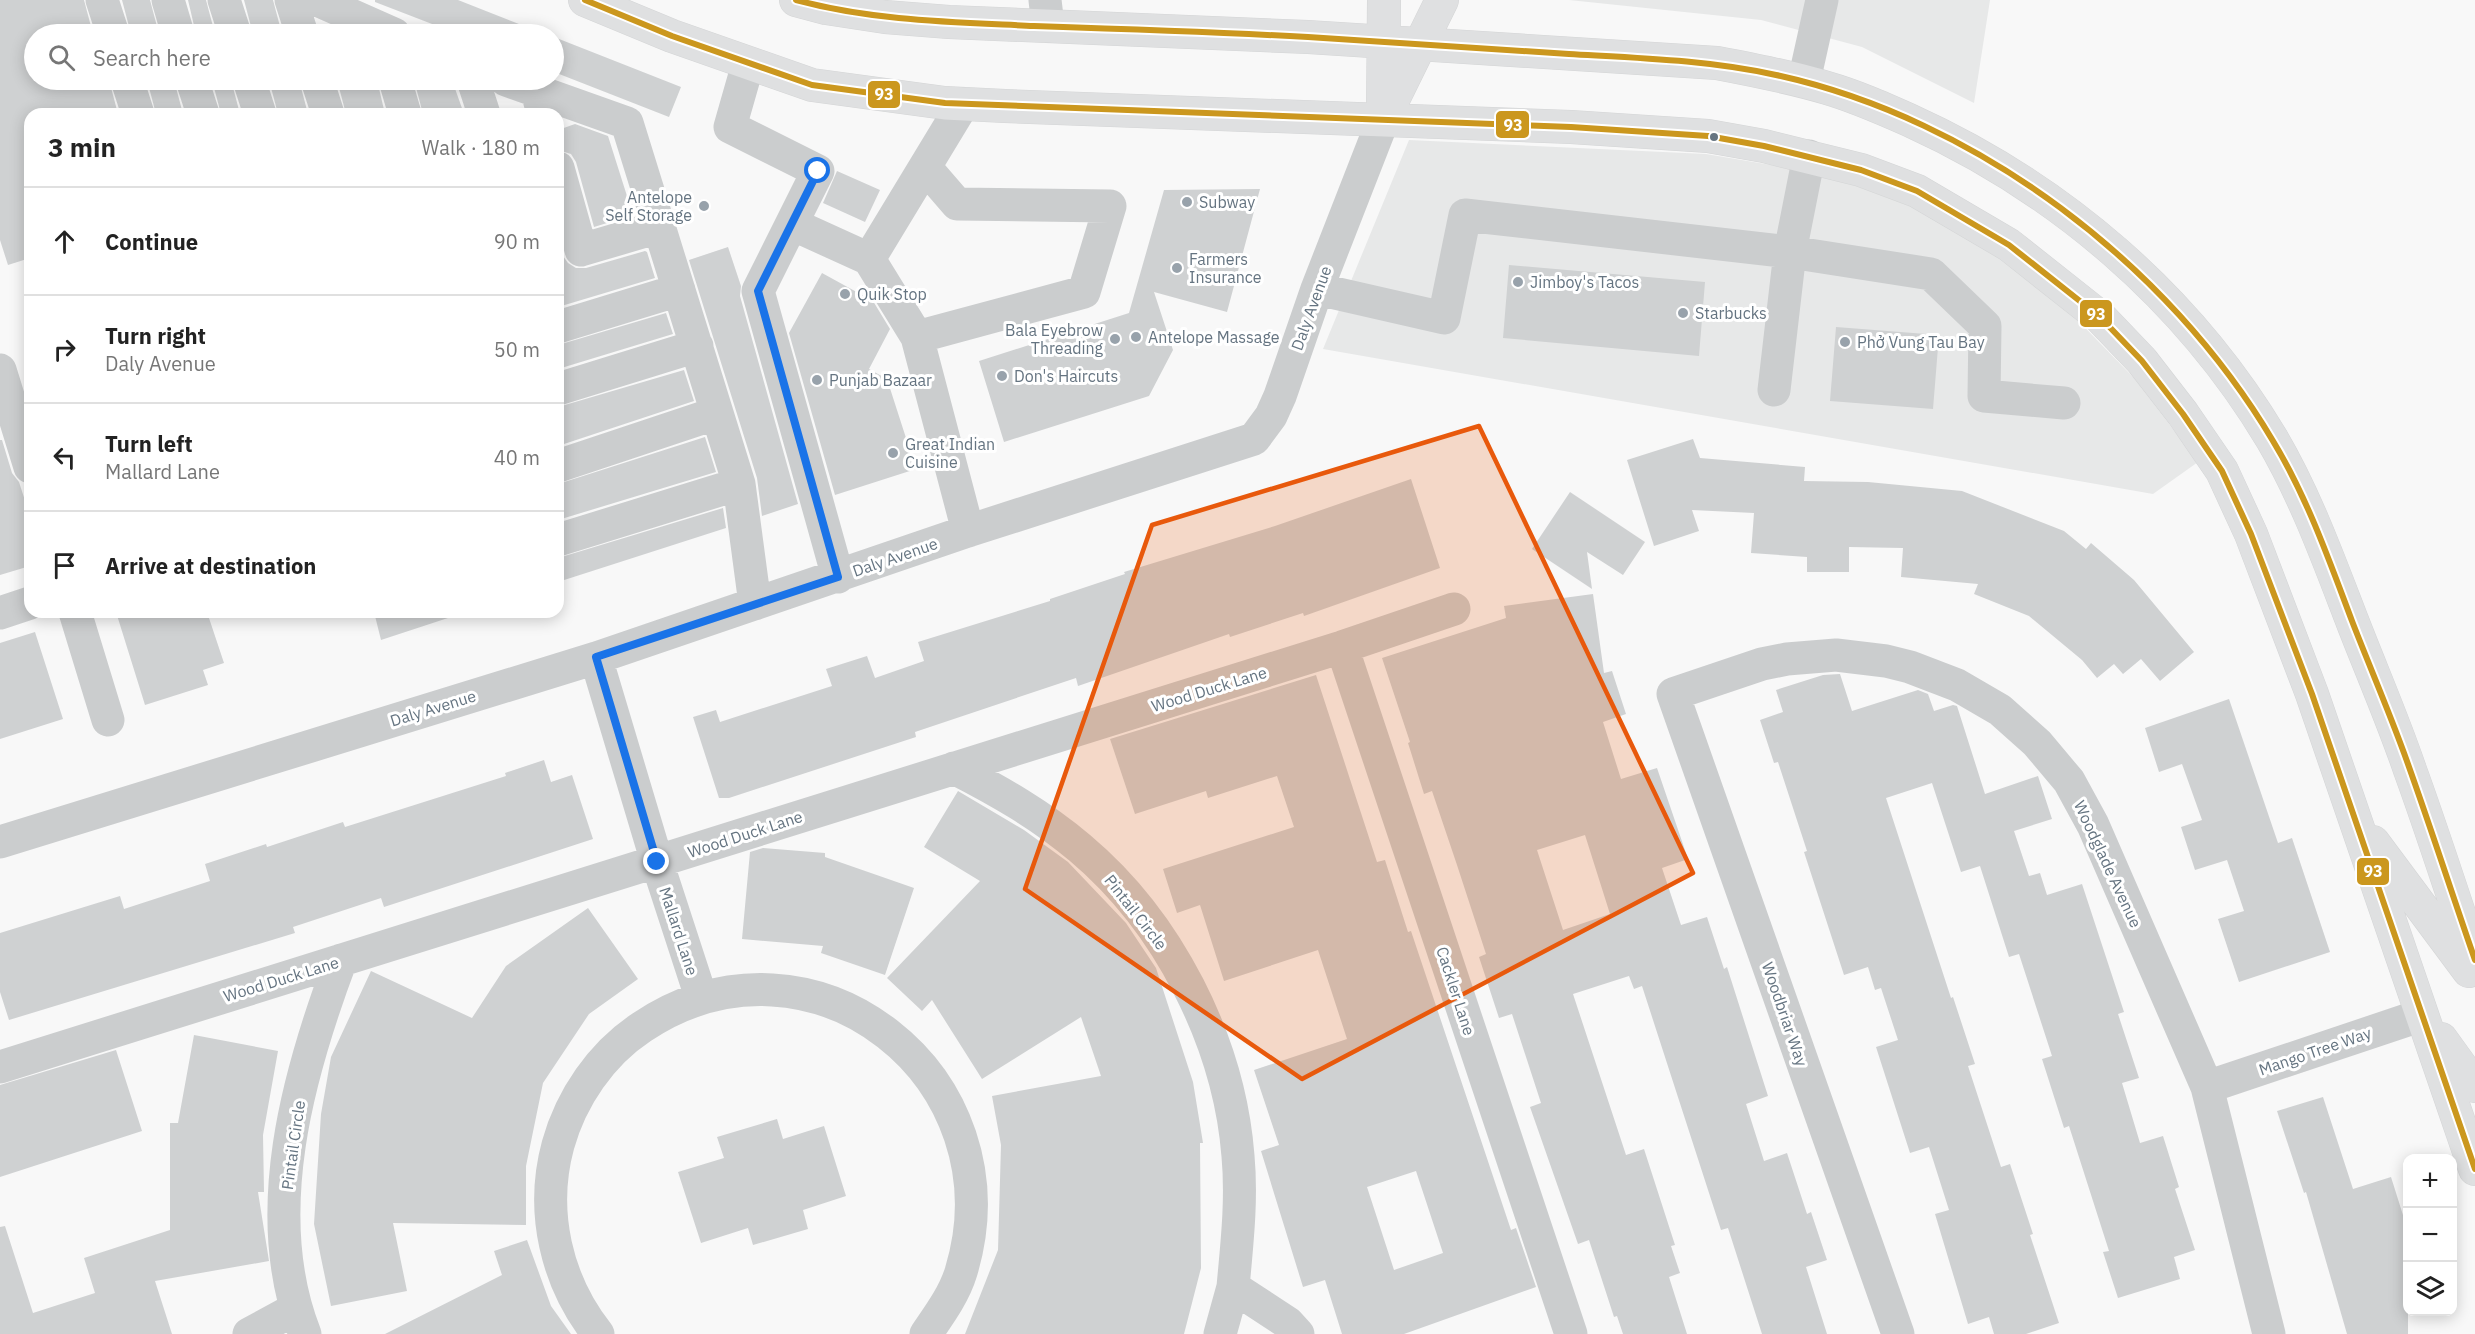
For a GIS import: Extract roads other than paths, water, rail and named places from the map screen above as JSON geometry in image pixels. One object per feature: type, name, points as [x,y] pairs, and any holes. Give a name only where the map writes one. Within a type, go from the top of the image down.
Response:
[{"type":"main road","points":[[585,0],[672,36],[812,85],[879,95],[963,104],[1652,131],[1708,136],[1809,156],[1861,170],[1917,191],[2009,245],[2100,317],[2142,361],[2183,414],[2222,471],[2251,534],[2283,614],[2475,1169]]},
{"type":"main road","points":[[796,0],[826,8],[885,17],[1047,13],[1384,43],[1717,63],[1830,88],[1937,133],[1992,162],[2039,192],[2140,272],[2187,321],[2229,376],[2272,439],[2308,511],[2409,767],[2475,960]]},
{"type":"main road","points":[[1383,120],[1384,0]]},
{"type":"main road","points":[[1383,120],[1442,0]]},
{"type":"main road","points":[[2355,819],[2475,978]]},
{"type":"main road","points":[[2422,1014],[2475,1086]]},
{"type":"street","points":[[102,0],[110,24]]},
{"type":"street","points":[[168,0],[175,24]]},
{"type":"street","points":[[224,0],[232,24]]},
{"type":"street","points":[[291,0],[299,24]]},
{"type":"street","points":[[317,0],[366,24]]},
{"type":"street","points":[[1804,81],[1822,0]]},
{"type":"street","points":[[748,64],[729,127],[818,171],[758,291],[838,577]]},
{"type":"street","points":[[130,90],[136,108]]},
{"type":"street","points":[[195,90],[201,108]]},
{"type":"street","points":[[252,90],[258,108]]},
{"type":"street","points":[[320,90],[326,108]]},
{"type":"street","points":[[398,90],[403,108]]},
{"type":"street","points":[[476,90],[482,108]]},
{"type":"street","points":[[521,90],[540,103],[562,108]]},
{"type":"street","points":[[869,259],[963,104]]},
{"type":"street","points":[[564,109],[627,123],[740,484],[755,604]]},
{"type":"street","name":"Daly Avenue","points":[[0,842],[596,657],[838,577],[968,531],[1254,439],[1271,416],[1280,396],[1317,290],[1383,120]]},
{"type":"street","points":[[1774,390],[1790,252],[1809,156]]},
{"type":"street","points":[[917,337],[1084,292],[1110,206],[957,204],[925,167]]},
{"type":"street","points":[[564,215],[569,254],[660,227]]},
{"type":"street","points":[[1317,290],[1444,318],[1465,215],[1790,252],[1931,273],[1985,326],[1984,396],[2064,403]]},
{"type":"street","points":[[792,224],[869,259],[917,337],[968,531]]},
{"type":"street","points":[[564,325],[679,290]]},
{"type":"street","points":[[564,387],[697,346]]},
{"type":"street","points":[[0,370],[24,448]]},
{"type":"street","points":[[564,464],[717,413]]},
{"type":"street","points":[[564,538],[740,484]]},
{"type":"street","points":[[0,613],[24,605]]},
{"type":"street","name":"Wood Duck Lane","points":[[0,1067],[1342,647],[1454,609]]},
{"type":"street","points":[[77,618],[108,720]]},
{"type":"street","name":"Cackler Lane","points":[[1342,647],[1566,1332]]},
{"type":"street","name":"Woodglade Avenue","points":[[1673,694],[1762,664],[1787,659],[1836,655],[1886,661],[1910,667],[1957,685],[2000,710],[2037,743],[2068,781],[2093,825],[2207,1087],[2269,1334]]},
{"type":"street","name":"Mallard Lane","points":[[596,657],[657,862],[701,997]]},
{"type":"street","name":"Woodbriar Way","points":[[1673,694],[1898,1334]]},
{"type":"street","name":"Pintail Circle","points":[[954,768],[1036,813],[1081,848],[1117,883],[1153,928],[1187,983],[1213,1043],[1229,1098],[1238,1159],[1240,1215],[1233,1287]]},
{"type":"street","name":"Pintail Circle","points":[[300,1321],[285,1240],[285,1183],[291,1134],[305,1071],[322,1011],[341,960]]},
{"type":"street","name":"Mallard Lane","points":[[598,1334],[585,1317],[566,1283],[555,1245],[550,1206],[553,1166],[563,1128],[580,1092],[603,1061],[631,1034],[664,1012],[701,997],[740,991],[778,991],[816,997],[852,1011],[886,1031],[915,1057],[938,1087],[956,1122],[968,1159],[972,1198],[970,1236],[960,1274],[944,1309],[926,1334]]},
{"type":"street","name":"Mango Tree Way","points":[[2207,1087],[2422,1014]]},
{"type":"street","points":[[1220,1334],[1233,1287],[1288,1323],[1298,1334]]},
{"type":"street","points":[[249,1334],[300,1321]]},
{"type":"place","name":"Subway","points":[[1187,202]]},
{"type":"place","name":"Antelope Self Storage","points":[[704,206]]},
{"type":"place","name":"Farmers Insurance","points":[[1177,268]]},
{"type":"place","name":"Jimboy's Tacos","points":[[1518,282]]},
{"type":"place","name":"Quik Stop","points":[[845,294]]},
{"type":"place","name":"Starbucks","points":[[1683,313]]},
{"type":"place","name":"Antelope Massage","points":[[1136,337]]},
{"type":"place","name":"Bala Eyebrow Threading","points":[[1115,339]]},
{"type":"place","name":"Phở Vung Tau Bay","points":[[1845,342]]},
{"type":"place","name":"Don's Haircuts","points":[[1002,376]]},
{"type":"place","name":"Punjab Bazaar","points":[[817,380]]},
{"type":"place","name":"Great Indian Cuisine","points":[[893,453]]}]
